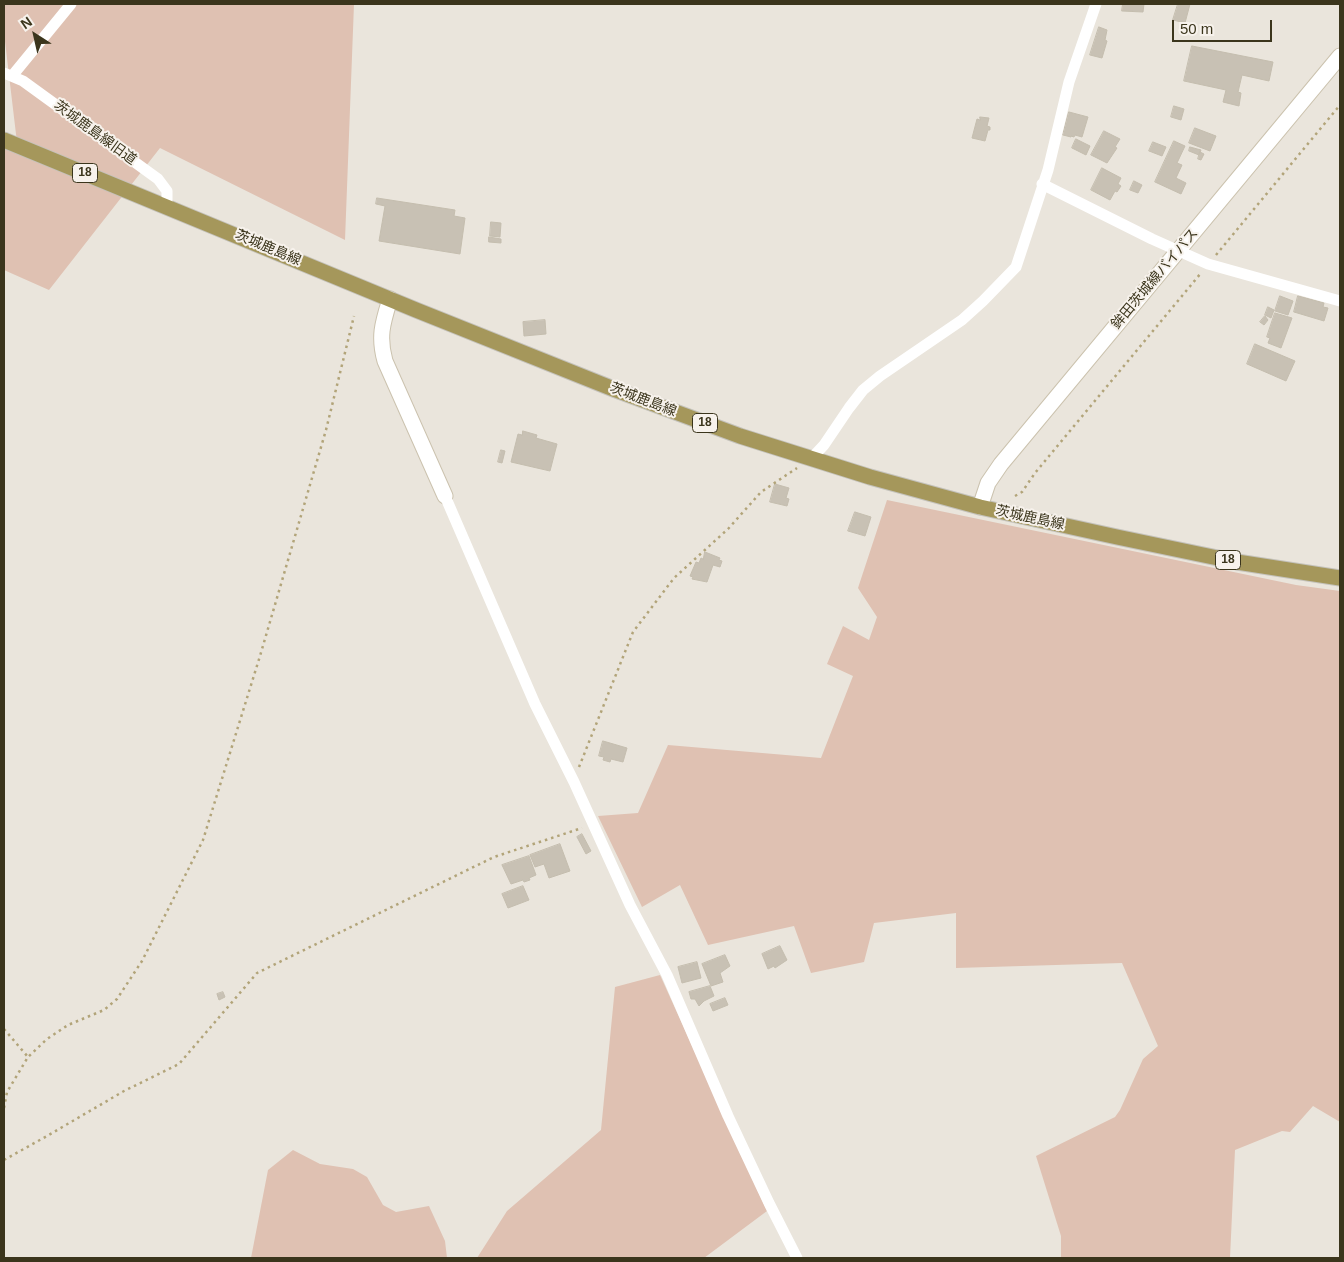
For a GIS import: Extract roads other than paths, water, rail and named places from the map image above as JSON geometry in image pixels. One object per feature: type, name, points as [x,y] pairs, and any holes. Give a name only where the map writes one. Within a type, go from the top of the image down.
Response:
[{"type":"main road","name":"鉾田茨城線バイパス","points":[[980,507],[988,484],[1001,464],[1340,56]]},
{"type":"main road","name":"茨城鹿島線","points":[[4,140],[390,299],[663,408],[740,436],[811,459],[980,507],[1117,538],[1237,562],[1340,578]]},
{"type":"main road","points":[[390,299],[381,332],[383,355],[444,496]]},
{"type":"street","points":[[7,74],[71,4]]},
{"type":"street","points":[[811,459],[824,445],[863,390],[880,376],[962,320],[1016,267],[1054,145],[1069,82],[1096,4]]},
{"type":"street","points":[[4,62],[7,74]]},
{"type":"street","name":"茨城鹿島線旧道","points":[[7,74],[23,81],[158,179],[167,191],[167,206]]},
{"type":"street","points":[[1042,184],[1208,264],[1340,301]]},
{"type":"street","points":[[444,496],[536,704],[630,905],[667,975],[728,1116],[797,1258]]}]
